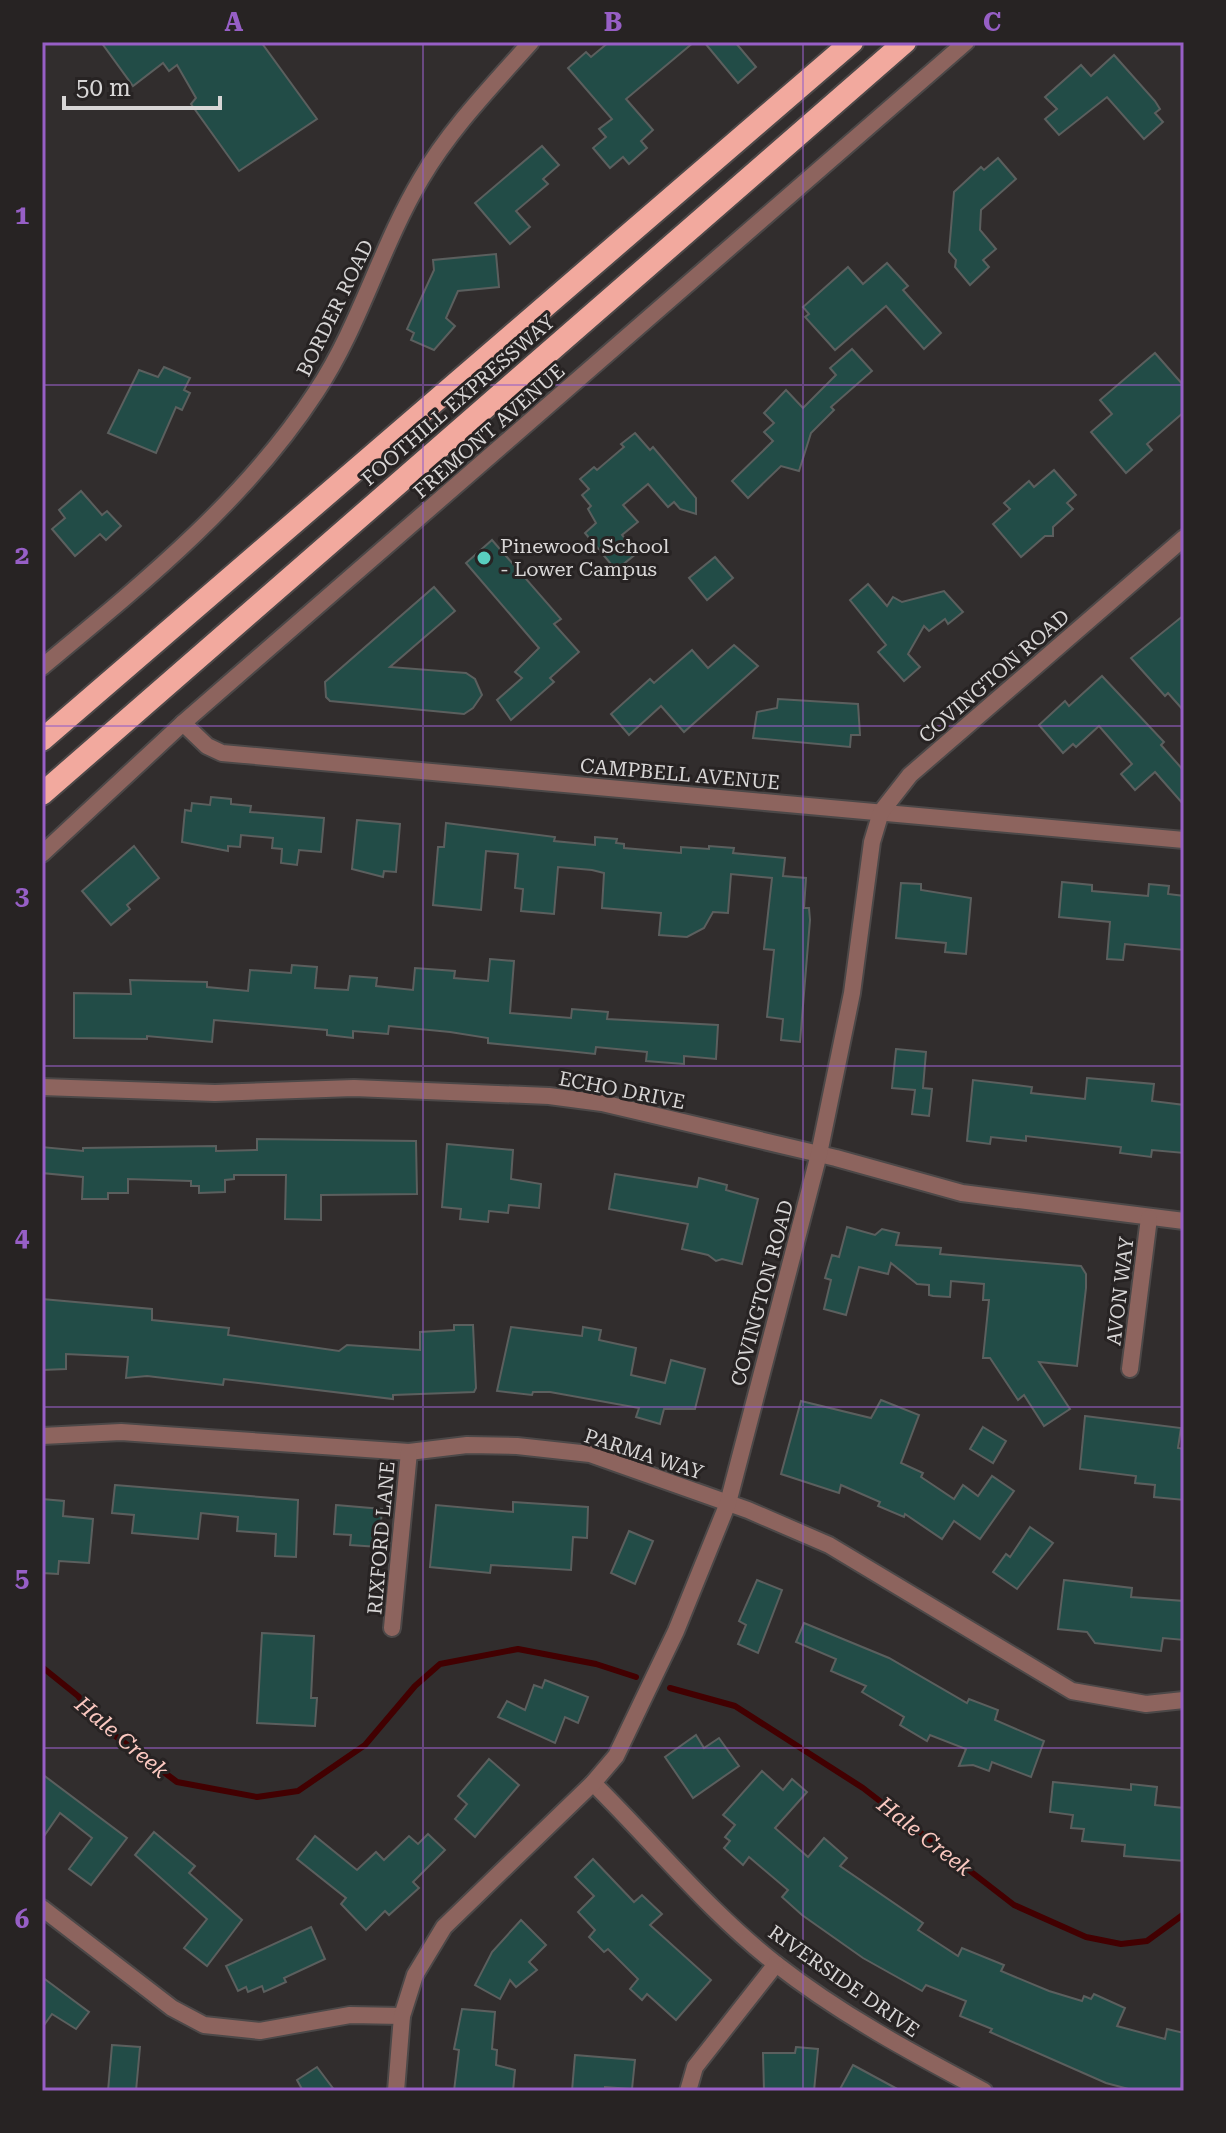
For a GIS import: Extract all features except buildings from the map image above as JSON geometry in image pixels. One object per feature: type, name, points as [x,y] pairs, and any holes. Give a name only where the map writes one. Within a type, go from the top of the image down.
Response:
[{"type":"highway","name":"FOOTHILL EXPRESSWAY","points":[[42,740],[852,42]]},
{"type":"highway","name":"FOOTHILL EXPRESSWAY","points":[[42,794],[905,42]]},
{"type":"street","name":"BORDER ROAD","points":[[42,667],[98,621],[259,470],[317,391],[355,324],[420,180],[461,121],[531,42]]},
{"type":"street","name":"FREMONT AVENUE","points":[[42,854],[183,723],[966,42]]},
{"type":"street","name":"COVINGTON ROAD","points":[[396,2091],[402,2016],[415,1975],[444,1927],[593,1783],[616,1756],[728,1503],[819,1154],[852,993],[872,842],[881,812],[910,775],[1184,538]]},
{"type":"street","name":"CAMPBELL AVENUE","points":[[183,723],[207,746],[222,753],[1184,840]]},
{"type":"street","name":"ECHO DRIVE","points":[[42,1087],[215,1093],[354,1088],[549,1096],[602,1103],[819,1154],[962,1193],[1184,1221]]},
{"type":"street","name":"AVON WAY","points":[[1130,1369],[1149,1218]]},
{"type":"street","name":"PARMA WAY","points":[[42,1436],[121,1432],[409,1452],[505,1446],[590,1454],[728,1503],[829,1545],[1072,1691],[1146,1704],[1184,1700]]},
{"type":"street","name":"RIXFORD LANE","points":[[392,1628],[409,1452]]},
{"type":"street","name":"RIVERSIDE DRIVE","points":[[593,1783],[709,1904],[776,1964],[886,2039],[984,2091]]},
{"type":"street","points":[[42,1908],[172,2008],[204,2025],[260,2031],[350,2015],[402,2016]]},
{"type":"street","points":[[688,2091],[695,2067],[776,1964]]},
{"type":"waterway","name":"Hale Creek","points":[[42,1667],[78,1696],[106,1729],[177,1782],[257,1797],[298,1791],[365,1745],[415,1686],[440,1664],[518,1649],[596,1664],[636,1677]]},
{"type":"waterway","name":"Hale Creek","points":[[670,1688],[735,1706],[863,1788],[1014,1905],[1086,1937],[1121,1944],[1147,1941],[1184,1914]]},
{"type":"place","name":"Pinewood School - Lower Campus","points":[[484,558]]}]
